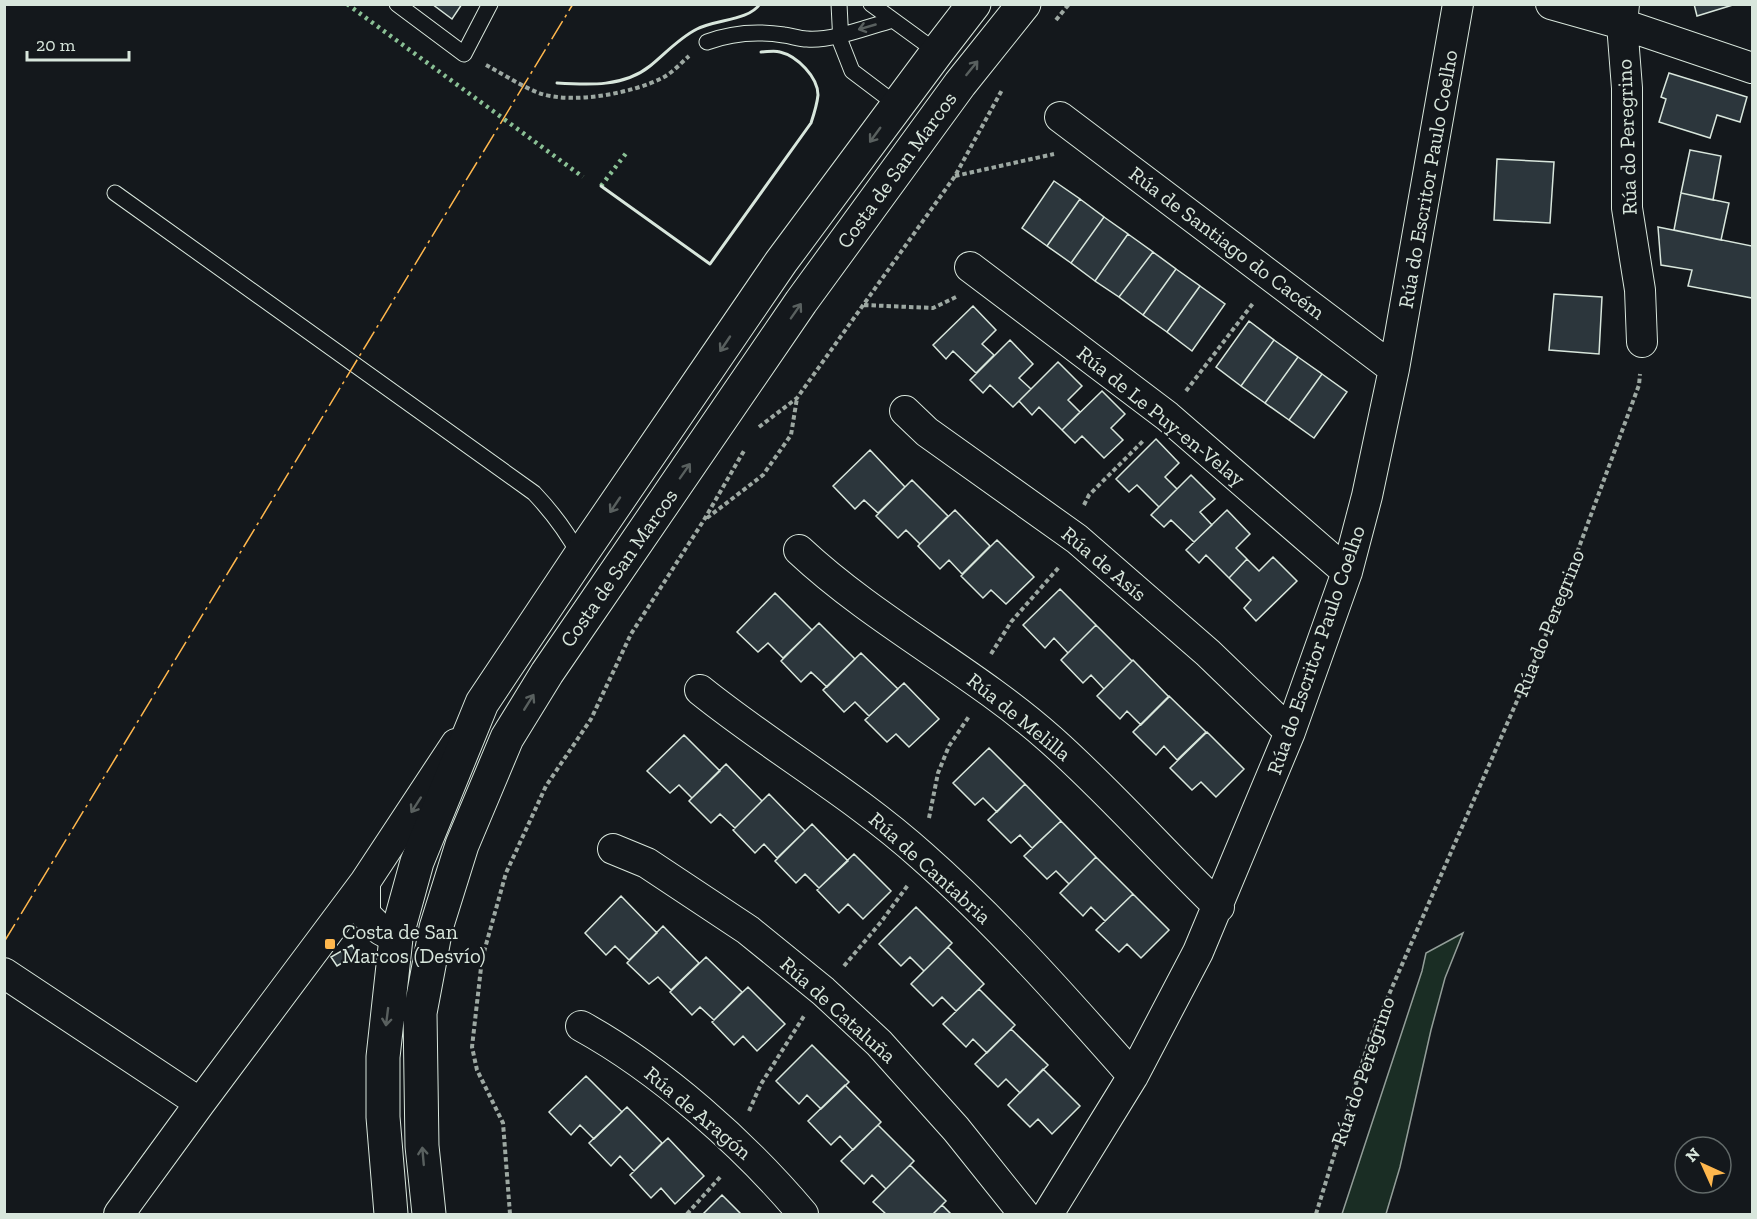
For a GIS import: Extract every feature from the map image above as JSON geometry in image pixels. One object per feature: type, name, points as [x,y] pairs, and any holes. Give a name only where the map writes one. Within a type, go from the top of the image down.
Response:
[{"type":"main road","name":"Costa de San Marcos","points":[[391,1215],[383,1117],[383,1057],[408,930],[422,876],[482,704],[781,262],[974,4]]},
{"type":"main road","name":"Costa de San Marcos","points":[[429,1215],[422,1146],[420,1013],[436,928],[462,845],[507,738],[547,673],[801,303],[960,84],[1024,4]]},
{"type":"main road","points":[[422,876],[463,794],[507,738]]},
{"type":"main road","points":[[408,930],[410,985],[420,1013]]},
{"type":"street","name":"Rúa do Escritor Paulo Coelho","points":[[1048,1215],[1133,1076],[1219,907],[1290,732],[1347,572],[1367,496],[1394,369],[1458,4]]},
{"type":"street","points":[[1551,4],[1623,14],[1752,68]]},
{"type":"street","name":"Rúa do Peregrino","points":[[1623,14],[1627,87],[1627,208],[1640,290],[1642,342]]},
{"type":"street","name":"Rúa de Santiago do Cacém","points":[[1060,117],[1394,369]]},
{"type":"street","name":"Rúa de Le Puy-en-Velay","points":[[980,274],[1167,416],[1347,572]]},
{"type":"street","name":"Rúa de Asís","points":[[905,411],[927,432],[1077,539],[1208,653],[1290,732]]},
{"type":"street","name":"Rúa de Melilla","points":[[799,550],[828,577],[981,684],[1050,739],[1219,907]]},
{"type":"street","name":"Rúa de Cantabria","points":[[700,690],[735,719],[862,807],[922,855],[1010,940],[1133,1076]]},
{"type":"street","points":[[119,1215],[365,882],[482,704]]},
{"type":"street","name":"Rúa de Cataluña","points":[[613,849],[647,863],[748,930],[823,991],[879,1043],[933,1103],[1024,1215]]},
{"type":"street","points":[[365,882],[394,862],[422,876]]},
{"type":"street","points":[[365,882],[365,914],[381,930],[408,930]]},
{"type":"street","points":[[323,937],[365,914]]},
{"type":"street","points":[[4,973],[200,1103]]},
{"type":"street","name":"Rúa de Aragón","points":[[581,1026],[614,1044],[737,1144],[780,1187],[802,1215]]},
{"type":"lane","points":[[397,4],[464,54],[490,4]]},
{"type":"lane","points":[[839,4],[841,43],[852,71],[897,105]]},
{"type":"lane","points":[[871,4],[937,52]]},
{"type":"lane","points":[[706,42],[725,35],[747,33],[808,39],[841,35],[892,20]]},
{"type":"lane","points":[[115,193],[534,493],[567,531],[580,556]]},
{"type":"path","points":[[1054,23],[1069,4]]},
{"type":"path","points":[[464,54],[540,93],[564,97],[603,96],[665,76],[706,42]]},
{"type":"path","points":[[757,428],[797,398],[955,176],[1003,87]]},
{"type":"path","points":[[955,176],[1061,153],[1090,139]]},
{"type":"path","points":[[864,304],[933,308],[980,274]]},
{"type":"path","name":"Rúa do Peregrino","points":[[1316,1215],[1370,1038],[1551,623],[1639,385],[1642,342]]},
{"type":"path","points":[[704,520],[763,475],[791,435],[797,398]]},
{"type":"path","points":[[510,1215],[502,1123],[477,1070],[472,1047],[482,959],[506,873],[546,786],[591,719],[631,633],[704,520],[745,448]]},
{"type":"path","points":[[687,1215],[729,1166],[760,1084],[796,1028],[914,877],[922,855],[938,773],[949,746],[971,713],[988,658],[1011,622],[1066,560],[1077,539]]},
{"type":"green space","points":[[1463,933],[1445,978],[1400,1167],[1386,1214],[1342,1214],[1426,953]]},
{"type":"building","points":[[432,4],[462,4],[452,19]]},
{"type":"building","points":[[1694,4],[1736,4],[1697,16]]},
{"type":"building","points":[[1669,73],[1747,97],[1740,122],[1717,115],[1710,138],[1659,122],[1666,99],[1661,97]]},
{"type":"building","points":[[1690,150],[1721,156],[1713,200],[1681,193]]},
{"type":"building","points":[[1497,159],[1554,162],[1550,223],[1494,220]]},
{"type":"building","points":[[1054,181],[1080,199],[1047,246],[1022,228]]},
{"type":"building","points":[[1681,193],[1729,203],[1721,240],[1674,230]]},
{"type":"building","points":[[1080,199],[1104,217],[1071,263],[1047,246]]},
{"type":"building","points":[[1104,217],[1128,234],[1095,281],[1071,263]]},
{"type":"building","points":[[1658,227],[1752,246],[1752,298],[1688,286],[1692,270],[1661,265]]},
{"type":"building","points":[[1128,234],[1153,252],[1119,297],[1095,281]]},
{"type":"building","points":[[1153,252],[1176,269],[1143,315],[1119,297]]},
{"type":"building","points":[[1176,269],[1200,286],[1167,332],[1143,315]]},
{"type":"building","points":[[1200,286],[1225,304],[1192,351],[1167,332]]},
{"type":"building","points":[[1554,294],[1602,297],[1599,354],[1549,350]]},
{"type":"building","points":[[973,306],[996,330],[982,344],[994,355],[976,373],[953,351],[946,359],[933,345]]},
{"type":"building","points":[[1249,321],[1274,340],[1241,386],[1216,367]]},
{"type":"building","points":[[1010,340],[1033,364],[1019,378],[1031,389],[1013,407],[990,385],[983,393],[970,380]]},
{"type":"building","points":[[1274,340],[1298,357],[1265,403],[1241,386]]},
{"type":"building","points":[[1298,357],[1322,374],[1289,420],[1265,403]]},
{"type":"building","points":[[1058,362],[1082,386],[1068,400],[1080,412],[1062,430],[1039,407],[1032,415],[1019,401]]},
{"type":"building","points":[[1322,374],[1347,392],[1314,438],[1289,420]]},
{"type":"building","points":[[1102,391],[1125,414],[1111,428],[1123,440],[1104,458],[1082,436],[1075,443],[1062,430]]},
{"type":"building","points":[[1156,439],[1179,463],[1165,477],[1177,489],[1159,507],[1137,485],[1129,492],[1116,479]]},
{"type":"building","points":[[870,450],[905,487],[878,513],[864,500],[855,509],[833,486]]},
{"type":"building","points":[[1191,475],[1215,499],[1200,512],[1212,525],[1194,542],[1171,520],[1164,527],[1151,515]]},
{"type":"building","points":[[912,480],[948,516],[920,544],[906,530],[898,538],[876,516]]},
{"type":"building","points":[[955,510],[990,546],[962,574],[949,560],[940,569],[918,546]]},
{"type":"building","points":[[1227,510],[1250,534],[1236,548],[1247,559],[1229,578],[1206,555],[1199,563],[1186,550]]},
{"type":"building","points":[[997,540],[1034,577],[1006,604],[991,590],[983,598],[961,576]]},
{"type":"building","points":[[1273,557],[1297,581],[1256,621],[1244,608],[1251,600],[1229,578],[1247,559],[1259,571]]},
{"type":"building","points":[[1060,589],[1096,625],[1068,653],[1054,638],[1045,648],[1023,625]]},
{"type":"building","points":[[775,593],[812,630],[783,658],[768,643],[758,652],[737,632]]},
{"type":"building","points":[[819,623],[855,659],[827,687],[811,672],[801,682],[781,661]]},
{"type":"building","points":[[1096,625],[1132,661],[1104,689],[1091,675],[1083,683],[1061,660]]},
{"type":"building","points":[[861,653],[898,689],[869,716],[855,702],[844,712],[823,690]]},
{"type":"building","points":[[1133,660],[1169,697],[1141,725],[1127,711],[1120,719],[1097,696]]},
{"type":"building","points":[[904,683],[939,719],[909,747],[896,734],[887,742],[865,720]]},
{"type":"building","points":[[1169,696],[1206,732],[1177,760],[1164,746],[1156,755],[1133,732]]},
{"type":"building","points":[[1207,732],[1244,769],[1216,797],[1201,782],[1192,790],[1170,768]]},
{"type":"building","points":[[684,735],[720,771],[692,798],[679,785],[670,793],[647,771]]},
{"type":"building","points":[[989,748],[1025,784],[997,812],[983,798],[975,805],[953,783]]},
{"type":"building","points":[[726,764],[762,801],[735,828],[720,814],[711,823],[689,801]]},
{"type":"building","points":[[1025,784],[1061,821],[1032,848],[1020,835],[1011,843],[988,820]]},
{"type":"building","points":[[769,794],[805,831],[777,858],[764,844],[755,853],[733,830]]},
{"type":"building","points":[[1061,821],[1096,857],[1069,884],[1056,871],[1047,879],[1024,856]]},
{"type":"building","points":[[812,824],[848,861],[819,888],[805,874],[796,883],[775,861]]},
{"type":"building","points":[[854,854],[891,891],[863,919],[848,904],[839,913],[817,890]]},
{"type":"building","points":[[1096,857],[1133,894],[1105,921],[1091,907],[1083,916],[1060,893]]},
{"type":"building","points":[[1133,894],[1169,930],[1141,958],[1127,944],[1119,952],[1096,930]]},
{"type":"building","points":[[621,896],[657,933],[629,960],[615,946],[606,955],[585,933]]},
{"type":"building","points":[[916,907],[952,943],[924,971],[910,957],[901,966],[879,944]]},
{"type":"building","points":[[663,926],[699,963],[671,990],[658,977],[649,984],[627,963]]},
{"type":"building","points":[[352,945],[357,954],[337,966],[331,957]]},
{"type":"building","points":[[948,947],[984,984],[956,1011],[942,997],[933,1006],[911,984]]},
{"type":"building","points":[[706,957],[742,992],[714,1020],[700,1007],[692,1015],[670,992]]},
{"type":"building","points":[[748,987],[785,1024],[757,1051],[743,1036],[734,1045],[712,1022]]},
{"type":"building","points":[[979,989],[1015,1025],[987,1053],[973,1039],[966,1047],[943,1024]]},
{"type":"building","points":[[1011,1029],[1048,1065],[1020,1093],[1006,1079],[998,1087],[975,1064]]},
{"type":"building","points":[[812,1045],[849,1082],[821,1109],[807,1095],[799,1104],[776,1081]]},
{"type":"building","points":[[1043,1069],[1080,1106],[1052,1134],[1038,1119],[1030,1127],[1008,1105]]},
{"type":"building","points":[[586,1076],[622,1112],[594,1139],[580,1125],[571,1135],[549,1112]]},
{"type":"building","points":[[845,1085],[881,1122],[853,1150],[840,1136],[831,1145],[808,1121]]},
{"type":"building","points":[[627,1107],[662,1143],[634,1171],[620,1156],[611,1166],[589,1143]]},
{"type":"building","points":[[878,1125],[914,1161],[886,1189],[872,1175],[864,1184],[841,1161]]},
{"type":"building","points":[[668,1138],[704,1176],[675,1204],[661,1188],[651,1198],[630,1175]]},
{"type":"building","points":[[910,1165],[946,1201],[933,1214],[886,1214],[873,1202]]},
{"type":"building","points":[[722,1195],[741,1214],[703,1214]]},
{"type":"building","points":[[942,1205],[951,1214],[933,1214]]},
{"type":"hedge","points":[[347,4],[583,177]]},
{"type":"hedge","points":[[601,186],[627,152]]},
{"type":"wall","points":[[557,83],[594,84],[629,78],[650,66],[678,41],[697,29],[748,14],[760,4]]},
{"type":"wall","points":[[601,186],[710,264],[811,123],[816,106],[817,88],[805,68],[787,54],[775,51],[761,52]]},
{"type":"power","points":[[4,942],[573,4]]},
{"type":"place","name":"Costa de San Marcos (Desvío)","points":[[330,944]]}]
